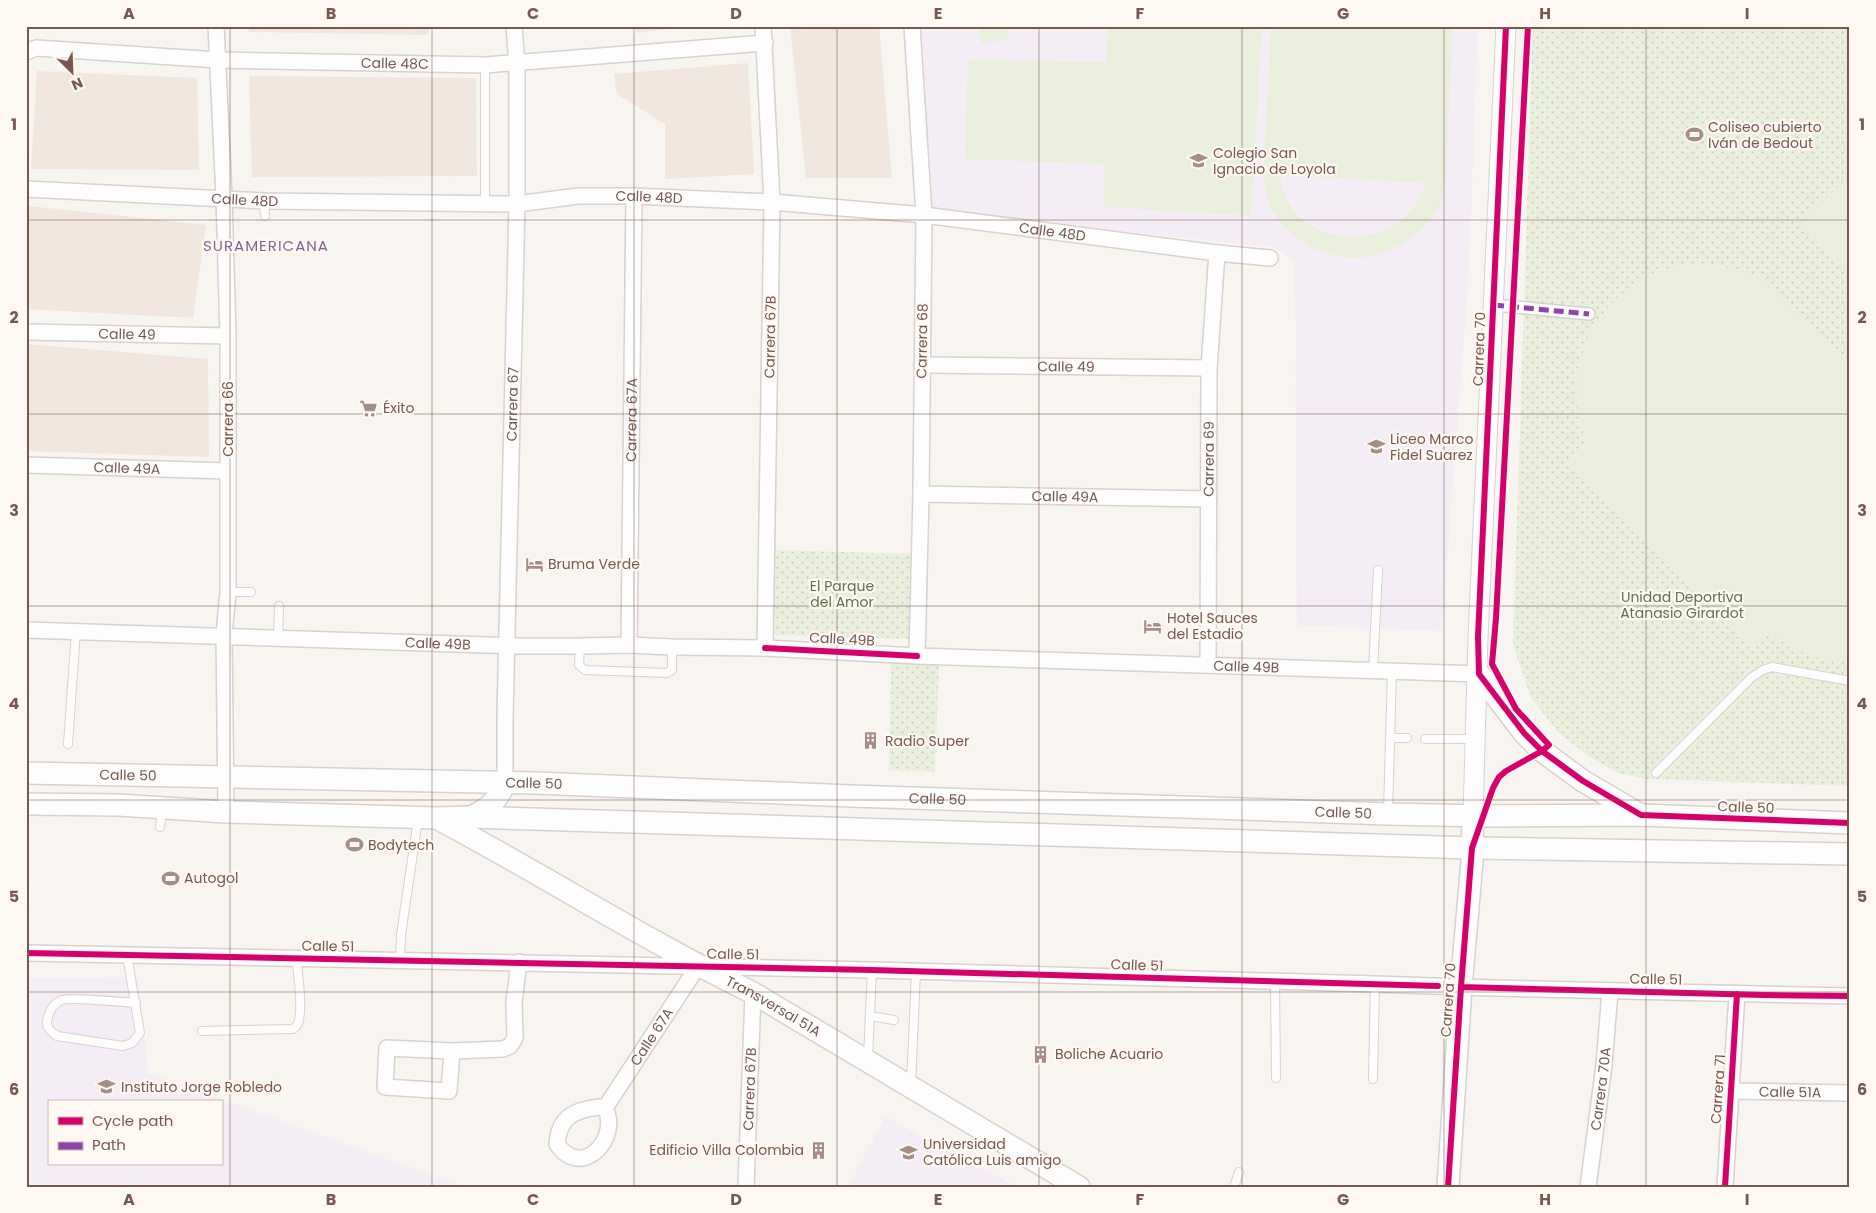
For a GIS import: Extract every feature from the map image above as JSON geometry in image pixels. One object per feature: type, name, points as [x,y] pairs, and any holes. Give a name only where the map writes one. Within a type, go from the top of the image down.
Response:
[{"type":"main road","points":[[1479,674],[1524,733],[1542,751],[1583,781],[1641,815]]},
{"type":"main road","name":"Calle 50","points":[[26,772],[505,783],[1388,814],[1473,816],[1641,815],[1850,823]]},
{"type":"main road","points":[[471,817],[485,810],[497,800],[505,783]]},
{"type":"main road","points":[[26,804],[119,805],[161,817],[226,812],[428,818],[471,817],[1472,848],[1850,854]]},
{"type":"main road","name":"Carrera 70","points":[[1448,1186],[1473,816]]},
{"type":"main road","name":"Transversal 51A","points":[[428,818],[481,841],[597,909],[670,948],[698,966],[752,993],[1079,1187]]},
{"type":"street","name":"Carrera 66","points":[[216,26],[228,336],[228,592],[224,635],[226,812]]},
{"type":"street","name":"Carrera 67","points":[[505,783],[517,204],[517,64],[514,26]]},
{"type":"street","name":"Carrera 67B","points":[[763,26],[772,202],[766,648]]},
{"type":"street","name":"Carrera 68","points":[[912,26],[924,215],[917,656]]},
{"type":"street","name":"Carrera 70","points":[[1473,816],[1479,674],[1478,638],[1506,26]]},
{"type":"street","name":"Calle 48C","points":[[26,52],[36,48],[218,60],[485,65],[517,64],[764,43]]},
{"type":"street","name":"Calle 48D","points":[[26,189],[224,197],[264,208],[517,204],[578,196],[634,196],[772,202],[924,215],[1217,253],[1270,258]]},
{"type":"street","name":"Carrera 67A","points":[[629,645],[634,196]]},
{"type":"street","name":"Carrera 69","points":[[1208,664],[1209,368],[1217,253]]},
{"type":"street","points":[[1494,305],[1589,314]]},
{"type":"street","name":"Calle 49","points":[[26,332],[228,336]]},
{"type":"street","name":"Calle 49","points":[[922,365],[1209,368]]},
{"type":"street","name":"Calle 49A","points":[[26,465],[228,471]]},
{"type":"street","name":"Calle 49A","points":[[921,494],[1210,499]]},
{"type":"street","name":"Calle 49B","points":[[26,630],[580,646],[629,645],[672,648],[766,648],[917,656],[1479,674]]},
{"type":"street","name":"Calle 51","points":[[26,953],[872,970],[1850,996]]},
{"type":"street","points":[[452,1051],[449,1091],[385,1087],[387,1048],[452,1051],[503,1049],[510,1046],[515,1038],[514,1002],[519,962]]},
{"type":"street","name":"Calle 67A","points":[[606,1108],[698,966]]},
{"type":"street","name":"Carrera 70A","points":[[1588,1187],[1604,1065],[1610,991]]},
{"type":"street","name":"Carrera 67B","points":[[746,1187],[752,993]]},
{"type":"street","name":"Carrera 71","points":[[1725,1187],[1737,994]]},
{"type":"street","name":"Calle 51A","points":[[1730,1092],[1850,1093]]},
{"type":"street","points":[[1448,1186],[1454,1187]]},
{"type":"lane","points":[[485,65],[485,204]]},
{"type":"lane","points":[[1373,670],[1378,570]]},
{"type":"lane","points":[[228,592],[252,592]]},
{"type":"lane","points":[[278,638],[279,606]]},
{"type":"lane","points":[[68,744],[76,631]]},
{"type":"lane","points":[[580,646],[579,665],[585,670],[667,673],[672,670],[672,648]]},
{"type":"lane","points":[[1656,773],[1752,677],[1762,670],[1772,667],[1781,668],[1850,681]]},
{"type":"lane","points":[[1388,814],[1392,671]]},
{"type":"lane","points":[[1390,738],[1406,738]]},
{"type":"lane","points":[[1426,739],[1475,740]]},
{"type":"lane","points":[[400,960],[401,935],[428,818]]},
{"type":"lane","points":[[127,954],[136,1003],[140,1033],[132,1044],[123,1046],[57,1036],[48,1029],[46,1022],[50,1009],[64,999],[136,1003]]},
{"type":"lane","points":[[202,1031],[293,1029],[296,1027],[300,1020],[299,977],[296,958]]},
{"type":"lane","points":[[868,1061],[872,970]]},
{"type":"lane","points":[[910,1086],[916,972]]},
{"type":"lane","points":[[1275,981],[1276,1078]]},
{"type":"lane","points":[[1374,1080],[1375,984]]},
{"type":"lane","points":[[870,1016],[894,1020]]},
{"type":"lane","points":[[1234,1187],[1239,1172]]},
{"type":"shaded area","points":[[248,26],[430,26],[428,35],[249,32]]},
{"type":"shaded area","points":[[636,26],[667,26],[668,29],[637,33]]},
{"type":"shaded area","points":[[790,26],[879,26],[892,178],[806,178]]},
{"type":"shaded area","name":"Colegio San Ignacio de Loyola","points":[[915,26],[1478,26],[1469,269],[1442,631],[1297,625],[1295,262],[1273,247],[928,211]]},
{"type":"shaded area","points":[[748,63],[754,174],[665,179],[665,124],[617,94],[614,74]]},
{"type":"shaded area","points":[[37,71],[197,78],[199,170],[31,169]]},
{"type":"shaded area","points":[[249,76],[476,78],[477,176],[252,177]]},
{"type":"shaded area","points":[[29,206],[206,225],[193,318],[26,309],[26,239]]},
{"type":"shaded area","points":[[26,344],[208,359],[209,457],[26,451]]},
{"type":"shaded area","name":"Instituto Jorge Robledo","points":[[138,977],[148,1073],[464,1187],[26,1187],[26,978]]},
{"type":"shaded area","name":"Universidad Católica Luis amigo","points":[[885,1117],[1018,1187],[848,1187]]},
{"type":"green space","points":[[978,26],[1007,26],[1009,38],[982,44]]},
{"type":"green space","points":[[1108,26],[1262,26],[1251,216],[1104,207],[1104,164],[965,159],[968,60],[1106,62]]},
{"type":"green space","points":[[1271,26],[1453,26],[1443,196],[1439,207],[1425,225],[1409,239],[1391,249],[1371,256],[1351,258],[1331,255],[1311,247],[1292,234],[1274,213],[1267,198],[1263,175]],"holes":[[[1281,175],[1425,183],[1414,208],[1395,225],[1373,234],[1348,237],[1324,232],[1303,220],[1288,202]]]},
{"type":"green space","name":"Unidad Deportiva Atanasio Girardot","points":[[1533,26],[1850,26],[1850,786],[1647,779],[1618,773],[1587,755],[1559,733],[1531,698],[1513,644]]},
{"type":"green space","points":[[1850,175],[1850,271],[1801,223]]},
{"type":"green space","points":[[1688,265],[1722,267],[1756,275],[1850,368],[1850,662],[1806,654],[1768,632],[1755,647],[1568,464],[1587,445],[1578,412],[1577,379],[1588,339],[1598,321],[1610,305],[1643,279],[1665,270]]},
{"type":"green space","name":"El Parque del Amor","points":[[774,550],[912,554],[910,639],[772,635]]},
{"type":"green space","points":[[891,662],[939,663],[935,772],[889,770]]},
{"type":"marked path","points":[[1494,305],[1589,314]]},
{"type":"cycle path","points":[[1506,26],[1478,637],[1479,674],[1524,733],[1542,751],[1583,781],[1641,815],[1850,823]]},
{"type":"cycle path","points":[[1448,1187],[1472,848],[1493,788],[1499,777],[1549,745],[1516,709],[1492,664],[1528,26]]},
{"type":"cycle path","points":[[765,648],[917,656]]},
{"type":"cycle path","points":[[26,953],[872,970],[1438,986]]},
{"type":"cycle path","points":[[1461,987],[1850,996]]},
{"type":"cycle path","points":[[1725,1187],[1737,994]]},
{"type":"place","name":"Coliseo cubierto Iván de Bedout","points":[[1694,135]]},
{"type":"place","name":"Colegio San Ignacio de Loyola","points":[[1199,161]]},
{"type":"place","name":"Éxito","points":[[369,408]]},
{"type":"place","name":"Liceo Marco Fidel Suarez","points":[[1376,447]]},
{"type":"place","name":"Bruma Verde","points":[[534,564]]},
{"type":"place","name":"Hotel Sauces del Estadio","points":[[1153,626]]},
{"type":"place","name":"Radio Super","points":[[871,741]]},
{"type":"place","name":"Bodytech","points":[[354,845]]},
{"type":"place","name":"Autogol","points":[[170,878]]},
{"type":"place","name":"Boliche Acuario","points":[[1041,1054]]},
{"type":"place","name":"Instituto Jorge Robledo","points":[[107,1087]]},
{"type":"place","name":"Edificio Villa Colombia","points":[[818,1150]]},
{"type":"place","name":"Universidad Católica Luis amigo","points":[[909,1152]]},
{"type":"district","name":"SURAMERICANA","points":[[266,245]]}]
